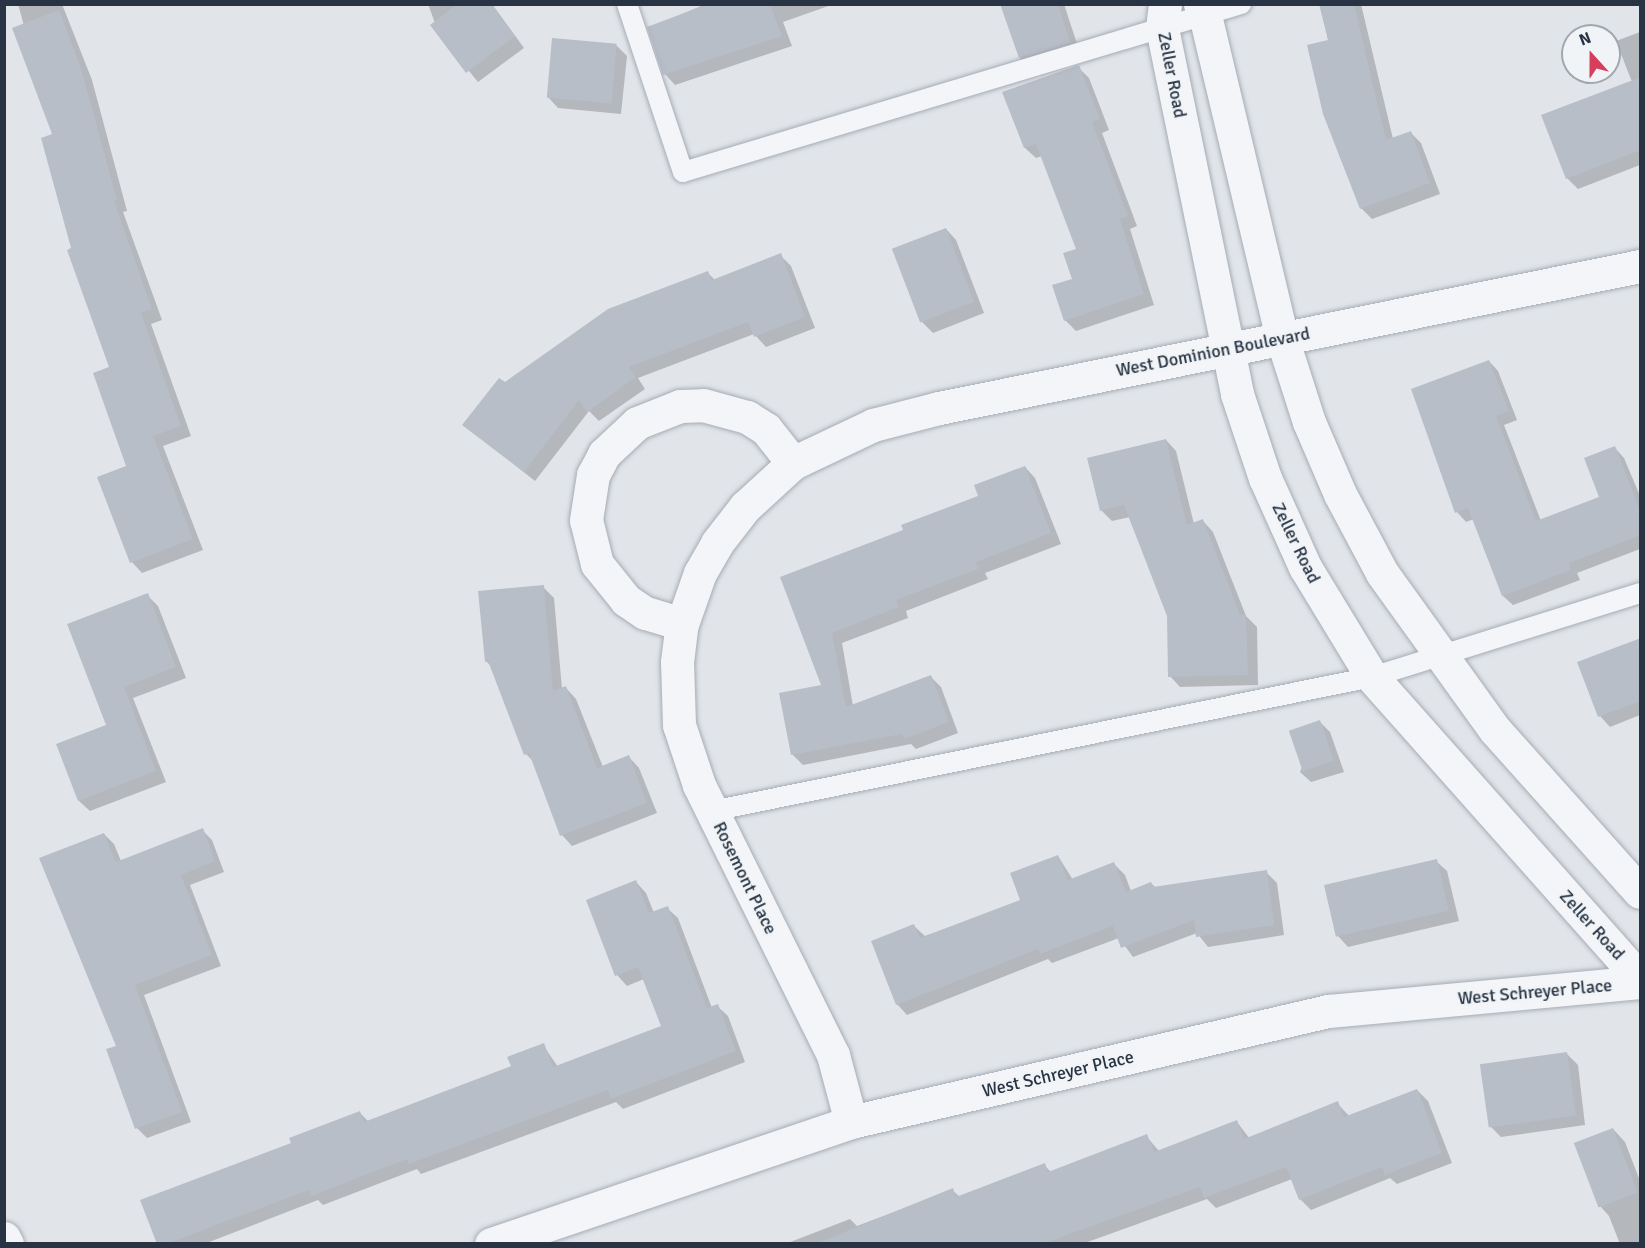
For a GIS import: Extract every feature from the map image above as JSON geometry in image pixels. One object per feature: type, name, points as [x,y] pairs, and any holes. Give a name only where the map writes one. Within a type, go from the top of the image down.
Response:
[{"type":"street","points":[[1202,10],[1282,338],[1309,422],[1340,494],[1382,573],[1495,730],[1641,892]]},
{"type":"street","name":"Zeller Road","points":[[1163,16],[1237,394],[1265,478],[1305,567],[1372,677],[1641,980]]},
{"type":"street","name":"West Dominion Boulevard","points":[[717,543],[745,507],[793,463],[873,425],[1227,349],[1641,266]]},
{"type":"street","points":[[682,624],[645,613],[609,584],[589,543],[588,497],[593,475],[619,437],[637,423],[680,406],[703,405],[747,417],[766,429],[793,463]]},
{"type":"street","name":"Rosemont Place","points":[[717,543],[700,573],[682,624],[677,662],[679,725],[712,811],[833,1055],[851,1122]]},
{"type":"street","name":"West Schreyer Place","points":[[491,1244],[851,1122],[1329,1011],[1641,980]]},
{"type":"street","points":[[4,1238],[7,1244]]},
{"type":"lane","points":[[627,4],[683,172],[1163,16],[1241,4]]},
{"type":"lane","points":[[712,811],[1372,677],[1641,593]]},
{"type":"building","points":[[457,4],[491,4],[515,36],[466,73],[430,25]]},
{"type":"building","points":[[708,4],[770,4],[782,36],[663,75],[647,27]]},
{"type":"building","points":[[1000,4],[1058,4],[1070,43],[1019,58]]},
{"type":"building","points":[[1319,4],[1354,4],[1386,140],[1411,131],[1430,183],[1360,209],[1323,114],[1307,45],[1328,40]]},
{"type":"building","points":[[59,10],[81,68],[117,200],[114,201],[152,309],[141,313],[181,426],[153,436],[193,539],[130,563],[97,477],[126,466],[93,373],[109,367],[67,250],[71,248],[41,138],[52,134],[12,28]]},
{"type":"building","points":[[552,38],[617,44],[612,103],[547,98]]},
{"type":"building","points":[[1079,65],[1100,119],[1092,122],[1128,216],[1120,219],[1144,294],[1064,321],[1052,285],[1072,279],[1063,253],[1076,249],[1036,144],[1024,148],[1002,92]]},
{"type":"building","points":[[1641,77],[1641,150],[1566,179],[1541,115]]},
{"type":"building","points":[[946,228],[974,302],[920,323],[892,249]]},
{"type":"building","points":[[781,253],[805,317],[754,337],[748,322],[629,367],[636,377],[587,412],[579,400],[524,472],[462,425],[499,378],[505,382],[608,309],[708,271],[712,280]]},
{"type":"building","points":[[1489,360],[1509,411],[1496,416],[1536,521],[1599,497],[1584,458],[1615,446],[1641,513],[1641,535],[1569,563],[1571,570],[1502,596],[1468,508],[1455,513],[1411,389]]},
{"type":"building","points":[[1166,439],[1187,525],[1203,519],[1240,615],[1246,615],[1248,675],[1168,677],[1167,616],[1124,505],[1100,511],[1087,458]]},
{"type":"building","points":[[1025,466],[1051,533],[976,562],[978,569],[896,600],[899,607],[832,633],[846,707],[931,675],[949,722],[904,739],[902,734],[791,755],[779,693],[821,685],[780,577],[903,530],[901,525],[978,496],[974,485]]},
{"type":"building","points":[[544,585],[553,691],[566,686],[597,768],[629,755],[647,803],[560,836],[529,753],[524,755],[488,661],[485,662],[478,591]]},
{"type":"building","points":[[148,593],[176,667],[124,687],[156,771],[78,801],[56,744],[106,725],[67,624]]},
{"type":"building","points":[[1641,638],[1641,701],[1598,717],[1577,662]]},
{"type":"building","points":[[1320,720],[1334,761],[1303,771],[1289,731]]},
{"type":"building","points":[[203,828],[215,861],[181,875],[212,955],[135,985],[182,1112],[135,1129],[106,1049],[116,1046],[39,858],[104,833],[116,862]]},
{"type":"building","points":[[1058,855],[1068,880],[1114,862],[1126,892],[1151,882],[1153,887],[1267,870],[1274,925],[1196,937],[1194,920],[1121,948],[1113,926],[1040,954],[1038,949],[896,1005],[871,941],[914,924],[920,938],[1020,900],[1010,873]]},
{"type":"building","points":[[1437,859],[1449,911],[1336,937],[1324,885]]},
{"type":"building","points":[[636,880],[649,913],[668,906],[707,1008],[718,1004],[736,1051],[611,1099],[608,1090],[409,1164],[407,1159],[311,1196],[309,1190],[166,1244],[157,1244],[140,1200],[291,1143],[289,1138],[360,1111],[364,1122],[511,1066],[507,1057],[544,1043],[553,1067],[661,1026],[638,967],[615,976],[586,900]]},
{"type":"building","points":[[1567,1052],[1576,1115],[1489,1128],[1480,1064]]},
{"type":"building","points":[[1417,1089],[1442,1153],[1385,1175],[1382,1167],[1299,1200],[1286,1167],[1204,1198],[1200,1187],[1042,1244],[815,1244],[953,1188],[956,1197],[1045,1163],[1048,1172],[1147,1134],[1154,1152],[1237,1120],[1244,1139],[1338,1101],[1344,1117]]},
{"type":"building","points":[[1613,1128],[1638,1192],[1599,1207],[1574,1143]]}]
